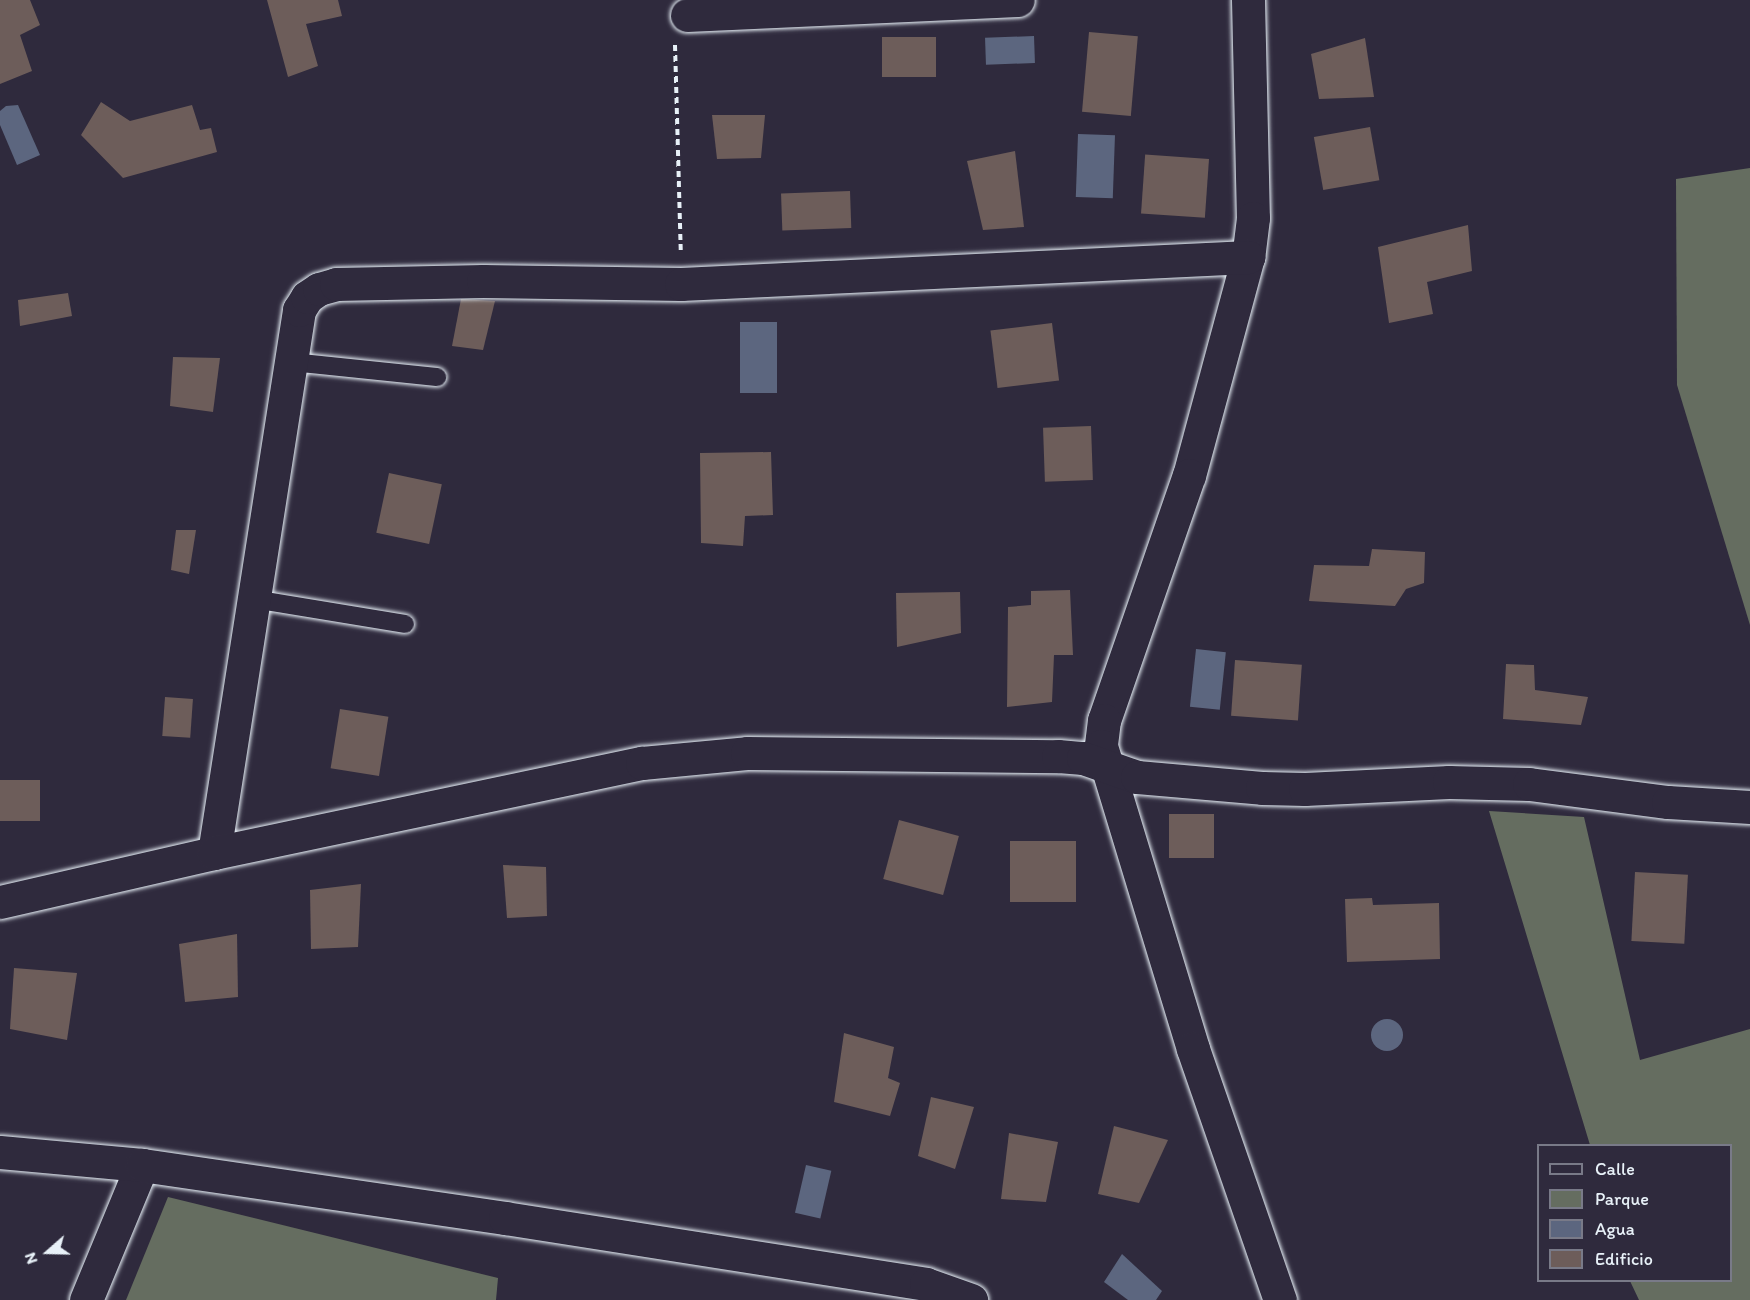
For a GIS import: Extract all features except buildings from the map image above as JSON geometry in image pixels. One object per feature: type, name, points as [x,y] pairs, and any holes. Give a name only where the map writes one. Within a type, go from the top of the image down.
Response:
[{"type":"street","points":[[687,15],[1018,0]]},
{"type":"street","points":[[1248,0],[1253,218],[1248,257],[1189,475],[1104,720],[1101,746],[1193,1048],[1280,1300]]},
{"type":"street","points":[[214,853],[299,310],[307,297],[319,289],[336,284],[483,281],[681,284],[1248,257]]},
{"type":"street","points":[[0,902],[214,853],[642,763],[747,753],[1058,756],[1105,764],[1119,772],[1137,777],[1262,788],[1305,789],[1449,782],[1518,784],[1668,802],[1750,807]]},
{"type":"street","points":[[0,1152],[142,1165],[505,1218],[914,1282],[971,1300]]},
{"type":"street","points":[[86,1300],[142,1165]]},
{"type":"lane","points":[[291,362],[437,377]]},
{"type":"lane","points":[[254,599],[405,624]]},
{"type":"path","points":[[681,284],[675,40],[687,15]]},
{"type":"green space","points":[[1750,168],[1750,625],[1677,385],[1676,179]]},
{"type":"green space","points":[[1489,811],[1584,817],[1640,1060],[1750,1029],[1750,1300],[1639,1300],[1630,1282],[1732,1282],[1732,1144],[1590,1144]]},
{"type":"green space","points":[[168,1197],[498,1278],[496,1300],[126,1300]]},
{"type":"water","points":[[1034,36],[1035,63],[986,65],[985,38]]},
{"type":"water","points":[[18,105],[40,155],[17,165],[0,125],[0,111],[6,106]]},
{"type":"water","points":[[1078,134],[1115,135],[1113,198],[1076,197]]},
{"type":"water","points":[[740,322],[777,322],[777,393],[740,393]]},
{"type":"water","points":[[1196,649],[1226,652],[1220,710],[1190,707]]},
{"type":"water","points":[[1387,1019],[1399,1023],[1403,1035],[1399,1047],[1387,1051],[1375,1047],[1371,1035],[1375,1023]]},
{"type":"water","points":[[806,1165],[831,1171],[820,1219],[795,1213]]},
{"type":"water","points":[[1122,1254],[1162,1291],[1156,1300],[1128,1300],[1104,1282]]}]
